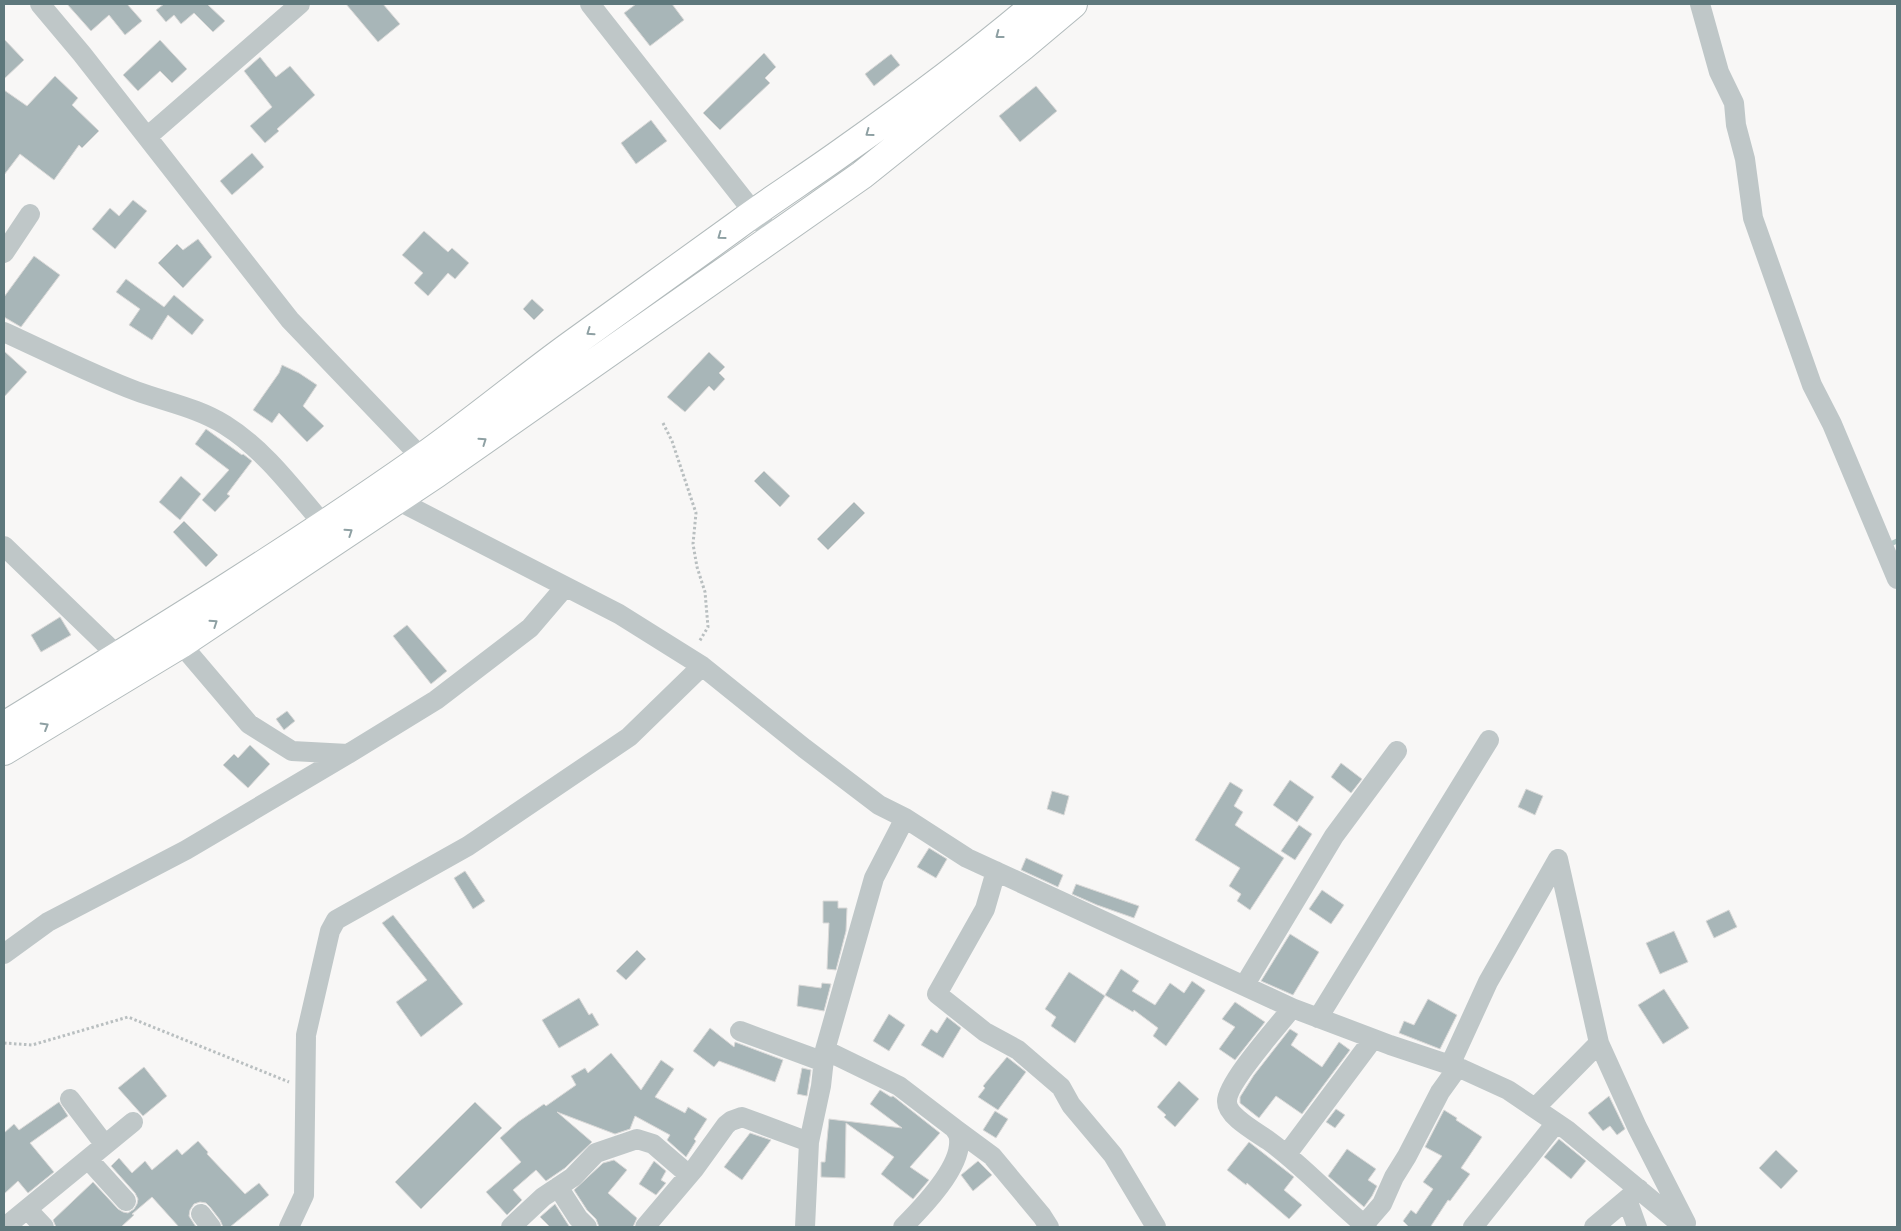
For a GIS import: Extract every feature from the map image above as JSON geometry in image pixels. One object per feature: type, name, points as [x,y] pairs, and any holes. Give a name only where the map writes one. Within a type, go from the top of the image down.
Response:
[{"type":"main road","points":[[4,726],[324,525],[422,458],[570,345],[753,213],[846,150],[1006,30],[1036,4]]},
{"type":"main road","points":[[4,752],[181,644],[397,500],[862,175],[1073,4]]},
{"type":"street","points":[[40,4],[290,320],[422,458]]},
{"type":"street","points":[[147,137],[300,4]]},
{"type":"street","points":[[590,4],[773,237]]},
{"type":"street","points":[[1700,4],[1719,72],[1734,103],[1736,126],[1744,159],[1753,218],[1812,385],[1832,424],[1897,579]]},
{"type":"street","points":[[4,252],[30,214]]},
{"type":"street","points":[[4,332],[118,383],[199,411],[224,424],[248,441],[273,465],[324,525]]},
{"type":"street","points":[[397,500],[619,614],[702,666],[879,805],[905,818],[967,858],[1292,1008],[1373,1039],[1454,1066],[1508,1090],[1556,1123],[1633,1194],[1686,1227]]},
{"type":"street","points":[[6,554],[118,656]]},
{"type":"street","points":[[4,954],[48,922],[186,850],[436,700],[530,628],[566,587]]},
{"type":"street","points":[[181,644],[249,724],[292,751],[348,754]]},
{"type":"street","points":[[288,1227],[304,1195],[306,1035],[330,931],[336,920],[468,846],[629,737],[702,666]]},
{"type":"street","points":[[1318,1018],[1489,740]]},
{"type":"street","points":[[1244,986],[1334,836],[1397,751]]},
{"type":"street","points":[[805,1227],[809,1142],[821,1086],[825,1056],[874,878],[905,818]]},
{"type":"street","points":[[1292,1008],[1239,1075],[1227,1095],[1226,1103],[1237,1119],[1287,1154],[1364,1226],[1382,1204],[1394,1177],[1454,1066],[1488,982],[1558,859],[1598,1043],[1636,1128],[1686,1227]]},
{"type":"street","points":[[996,871],[985,909],[937,994],[985,1032],[1018,1050],[1061,1087],[1071,1105],[1113,1155],[1156,1227]]},
{"type":"street","points":[[740,1031],[825,1056],[899,1086],[992,1156],[1049,1227]]},
{"type":"street","points":[[1287,1154],[1373,1039]]},
{"type":"street","points":[[1535,1108],[1598,1043]]},
{"type":"street","points":[[70,1098],[105,1145]]},
{"type":"street","points":[[645,1227],[731,1121],[742,1117],[809,1142]]},
{"type":"street","points":[[5,1227],[133,1122]]},
{"type":"street","points":[[1473,1227],[1556,1123]]},
{"type":"street","points":[[903,1227],[936,1192],[958,1154],[959,1138],[954,1128]]},
{"type":"street","points":[[511,1227],[543,1197],[572,1177],[596,1153],[637,1139],[653,1144],[689,1175]]},
{"type":"street","points":[[88,1160],[126,1201]]},
{"type":"street","points":[[558,1187],[578,1218],[587,1227]]},
{"type":"street","points":[[1594,1227],[1633,1194]]},
{"type":"street","points":[[1633,1194],[1637,1227]]},
{"type":"street","points":[[27,1209],[44,1227]]},
{"type":"path","points":[[663,423],[672,442],[696,513],[693,544],[697,567],[705,592],[708,627]]},
{"type":"path","points":[[4,1043],[32,1045],[128,1017],[305,1088]]},
{"type":"building","points":[[67,4],[127,4],[142,21],[125,35],[109,15],[91,31]]},
{"type":"building","points":[[164,4],[207,4],[225,21],[213,32],[194,13],[181,24],[174,15],[166,22],[156,10]]},
{"type":"building","points":[[346,4],[383,4],[400,24],[378,42]]},
{"type":"building","points":[[636,4],[672,4],[684,20],[650,46],[624,13]]},
{"type":"building","points":[[4,39],[24,60],[4,79]]},
{"type":"building","points":[[160,40],[187,69],[172,83],[160,71],[138,91],[123,75]]},
{"type":"building","points":[[764,53],[776,67],[765,78],[770,83],[720,130],[703,113]]},
{"type":"building","points":[[891,54],[900,65],[874,86],[865,74]]},
{"type":"building","points":[[260,57],[276,77],[290,66],[315,95],[277,129],[279,131],[265,143],[250,126],[272,107],[244,71]]},
{"type":"building","points":[[55,76],[78,98],[72,105],[99,131],[82,148],[79,145],[54,180],[20,154],[4,175],[4,90],[27,106]]},
{"type":"building","points":[[1036,86],[1057,111],[1020,142],[999,116]]},
{"type":"building","points":[[651,120],[667,141],[636,164],[621,143]]},
{"type":"building","points":[[252,153],[264,167],[232,195],[220,181]]},
{"type":"building","points":[[133,200],[147,211],[115,249],[92,229],[110,208],[119,216]]},
{"type":"building","points":[[424,231],[448,252],[452,248],[469,263],[455,279],[448,273],[428,296],[414,283],[423,273],[402,255]]},
{"type":"building","points":[[198,239],[212,257],[183,288],[158,263],[177,244],[183,250]]},
{"type":"building","points":[[34,256],[60,275],[21,327],[4,317],[4,297]]},
{"type":"building","points":[[126,279],[164,307],[174,295],[204,320],[192,335],[168,315],[152,340],[129,325],[140,309],[116,292]]},
{"type":"building","points":[[532,299],[544,310],[534,320],[523,309]]},
{"type":"building","points":[[4,351],[27,372],[4,397]]},
{"type":"building","points":[[709,352],[725,367],[719,373],[725,379],[714,391],[709,386],[685,412],[667,397]]},
{"type":"building","points":[[282,365],[317,385],[303,406],[324,426],[307,442],[279,413],[272,423],[253,410],[279,373]]},
{"type":"building","points":[[206,429],[252,461],[227,494],[230,496],[215,512],[202,500],[229,470],[195,444]]},
{"type":"building","points":[[764,471],[790,496],[780,507],[754,481]]},
{"type":"building","points":[[181,476],[201,494],[180,520],[159,502]]},
{"type":"building","points":[[854,502],[865,513],[828,550],[817,539]]},
{"type":"building","points":[[184,521],[218,555],[206,567],[173,532]]},
{"type":"building","points":[[60,617],[71,635],[41,652],[31,635]]},
{"type":"building","points":[[407,625],[447,671],[431,684],[393,636]]},
{"type":"building","points":[[287,711],[295,721],[284,730],[276,719]]},
{"type":"building","points":[[250,745],[270,764],[248,788],[223,765],[234,754],[238,758]]},
{"type":"building","points":[[1341,763],[1362,779],[1351,793],[1331,777]]},
{"type":"building","points":[[1290,780],[1314,797],[1297,822],[1273,805]]},
{"type":"building","points":[[1230,782],[1243,790],[1234,806],[1243,812],[1235,825],[1284,858],[1250,910],[1237,901],[1241,894],[1229,886],[1240,868],[1195,840]]},
{"type":"building","points":[[1526,789],[1543,796],[1535,815],[1518,807]]},
{"type":"building","points":[[1052,791],[1069,796],[1064,815],[1047,809]]},
{"type":"building","points":[[1299,825],[1312,834],[1295,860],[1281,851]]},
{"type":"building","points":[[929,848],[947,859],[936,878],[917,867]]},
{"type":"building","points":[[1026,858],[1063,875],[1058,887],[1021,870]]},
{"type":"building","points":[[465,871],[485,901],[473,909],[454,878]]},
{"type":"building","points":[[1076,884],[1139,906],[1134,918],[1072,894]]},
{"type":"building","points":[[1322,890],[1344,905],[1331,924],[1309,909]]},
{"type":"building","points":[[823,901],[838,901],[838,908],[847,908],[846,931],[836,970],[827,969],[829,923],[823,923]]},
{"type":"building","points":[[1729,910],[1737,927],[1714,938],[1706,921]]},
{"type":"building","points":[[393,915],[463,1004],[421,1037],[396,1002],[427,980],[382,923]]},
{"type":"building","points":[[1674,931],[1688,962],[1660,974],[1646,943]]},
{"type":"building","points":[[1290,934],[1319,952],[1293,995],[1261,981]]},
{"type":"building","points":[[637,950],[646,959],[626,980],[616,971]]},
{"type":"building","points":[[1121,969],[1139,981],[1132,991],[1155,1005],[1170,983],[1184,993],[1192,981],[1205,990],[1166,1046],[1153,1036],[1158,1028],[1134,1010],[1133,1012],[1105,995]]},
{"type":"building","points":[[1069,972],[1105,996],[1075,1043],[1051,1026],[1056,1017],[1045,1009]]},
{"type":"building","points":[[822,983],[831,984],[824,1011],[797,1006],[799,985],[821,988]]},
{"type":"building","points":[[1664,989],[1689,1028],[1663,1044],[1638,1005]]},
{"type":"building","points":[[579,998],[589,1015],[592,1013],[599,1025],[559,1048],[542,1020]]},
{"type":"building","points":[[1428,999],[1457,1015],[1440,1049],[1399,1033],[1404,1021],[1414,1025]]},
{"type":"building","points":[[1235,1002],[1265,1022],[1235,1060],[1219,1049],[1235,1027],[1222,1019]]},
{"type":"building","points":[[889,1014],[905,1025],[889,1051],[873,1041]]},
{"type":"building","points":[[947,1017],[961,1028],[943,1058],[921,1045],[931,1029],[937,1033]]},
{"type":"building","points":[[710,1028],[734,1047],[735,1042],[783,1060],[775,1082],[719,1061],[714,1067],[693,1051]]},
{"type":"building","points":[[1290,1029],[1298,1034],[1291,1045],[1322,1067],[1339,1042],[1350,1050],[1302,1114],[1276,1096],[1259,1118],[1240,1103],[1240,1097],[1254,1075]]},
{"type":"building","points":[[611,1053],[641,1090],[661,1060],[674,1069],[655,1097],[685,1113],[688,1107],[707,1119],[694,1139],[696,1141],[686,1157],[667,1140],[670,1135],[635,1116],[630,1129],[615,1134],[557,1112],[592,1142],[565,1168],[546,1181],[536,1170],[513,1190],[522,1200],[507,1215],[486,1192],[521,1162],[500,1138],[518,1122],[544,1104],[546,1106],[576,1085],[571,1076],[585,1068],[588,1073]]},
{"type":"building","points":[[1007,1057],[1026,1072],[998,1110],[978,1097],[985,1088],[983,1086]]},
{"type":"building","points":[[144,1067],[167,1096],[143,1116],[118,1088]]},
{"type":"building","points":[[802,1068],[811,1070],[807,1096],[797,1094]]},
{"type":"building","points":[[1179,1081],[1199,1099],[1175,1127],[1157,1107]]},
{"type":"building","points":[[880,1090],[891,1097],[893,1096],[940,1133],[910,1167],[929,1180],[913,1199],[881,1174],[894,1157],[846,1123],[845,1178],[821,1177],[821,1162],[825,1162],[829,1119],[902,1128],[870,1104]]},
{"type":"building","points":[[1609,1096],[1625,1129],[1617,1135],[1610,1126],[1603,1131],[1588,1113]]},
{"type":"building","points":[[59,1102],[68,1116],[30,1143],[54,1172],[28,1193],[18,1181],[4,1194],[4,1133],[14,1124],[19,1130]]},
{"type":"building","points":[[475,1102],[502,1128],[421,1209],[395,1182]]},
{"type":"building","points":[[1336,1109],[1345,1115],[1335,1128],[1326,1122]]},
{"type":"building","points":[[1444,1110],[1482,1137],[1461,1168],[1470,1174],[1450,1201],[1448,1200],[1432,1227],[1408,1227],[1403,1221],[1411,1210],[1416,1214],[1433,1189],[1423,1182],[1442,1156],[1425,1147]]},
{"type":"building","points":[[995,1111],[1008,1119],[996,1138],[983,1130]]},
{"type":"building","points":[[750,1133],[771,1140],[742,1180],[724,1167]]},
{"type":"building","points":[[1559,1139],[1586,1161],[1571,1179],[1544,1157]]},
{"type":"building","points":[[198,1141],[208,1152],[207,1154],[245,1194],[259,1183],[269,1195],[230,1227],[223,1227],[210,1207],[206,1203],[200,1202],[194,1204],[189,1216],[196,1227],[179,1227],[152,1197],[132,1214],[134,1215],[121,1227],[56,1227],[53,1220],[93,1182],[118,1209],[128,1213],[134,1209],[138,1199],[135,1193],[111,1166],[119,1158],[132,1173],[145,1161],[152,1170],[177,1149],[182,1155]]},
{"type":"building","points":[[1249,1142],[1294,1177],[1284,1190],[1302,1205],[1289,1219],[1247,1183],[1246,1185],[1227,1170]]},
{"type":"building","points":[[1347,1149],[1376,1169],[1368,1180],[1377,1186],[1364,1207],[1328,1176]]},
{"type":"building","points":[[1776,1150],[1798,1171],[1781,1189],[1759,1168]]},
{"type":"building","points":[[614,1160],[627,1170],[608,1193],[637,1218],[633,1227],[599,1227],[596,1219],[587,1210],[574,1190],[603,1163]]},
{"type":"building","points":[[654,1161],[666,1171],[661,1180],[666,1183],[656,1195],[639,1184]]},
{"type":"building","points":[[978,1161],[992,1175],[973,1191],[961,1175]]},
{"type":"building","points":[[555,1204],[568,1227],[550,1227],[540,1217]]},
{"type":"waterway","points":[[1886,546],[1897,541]]}]
